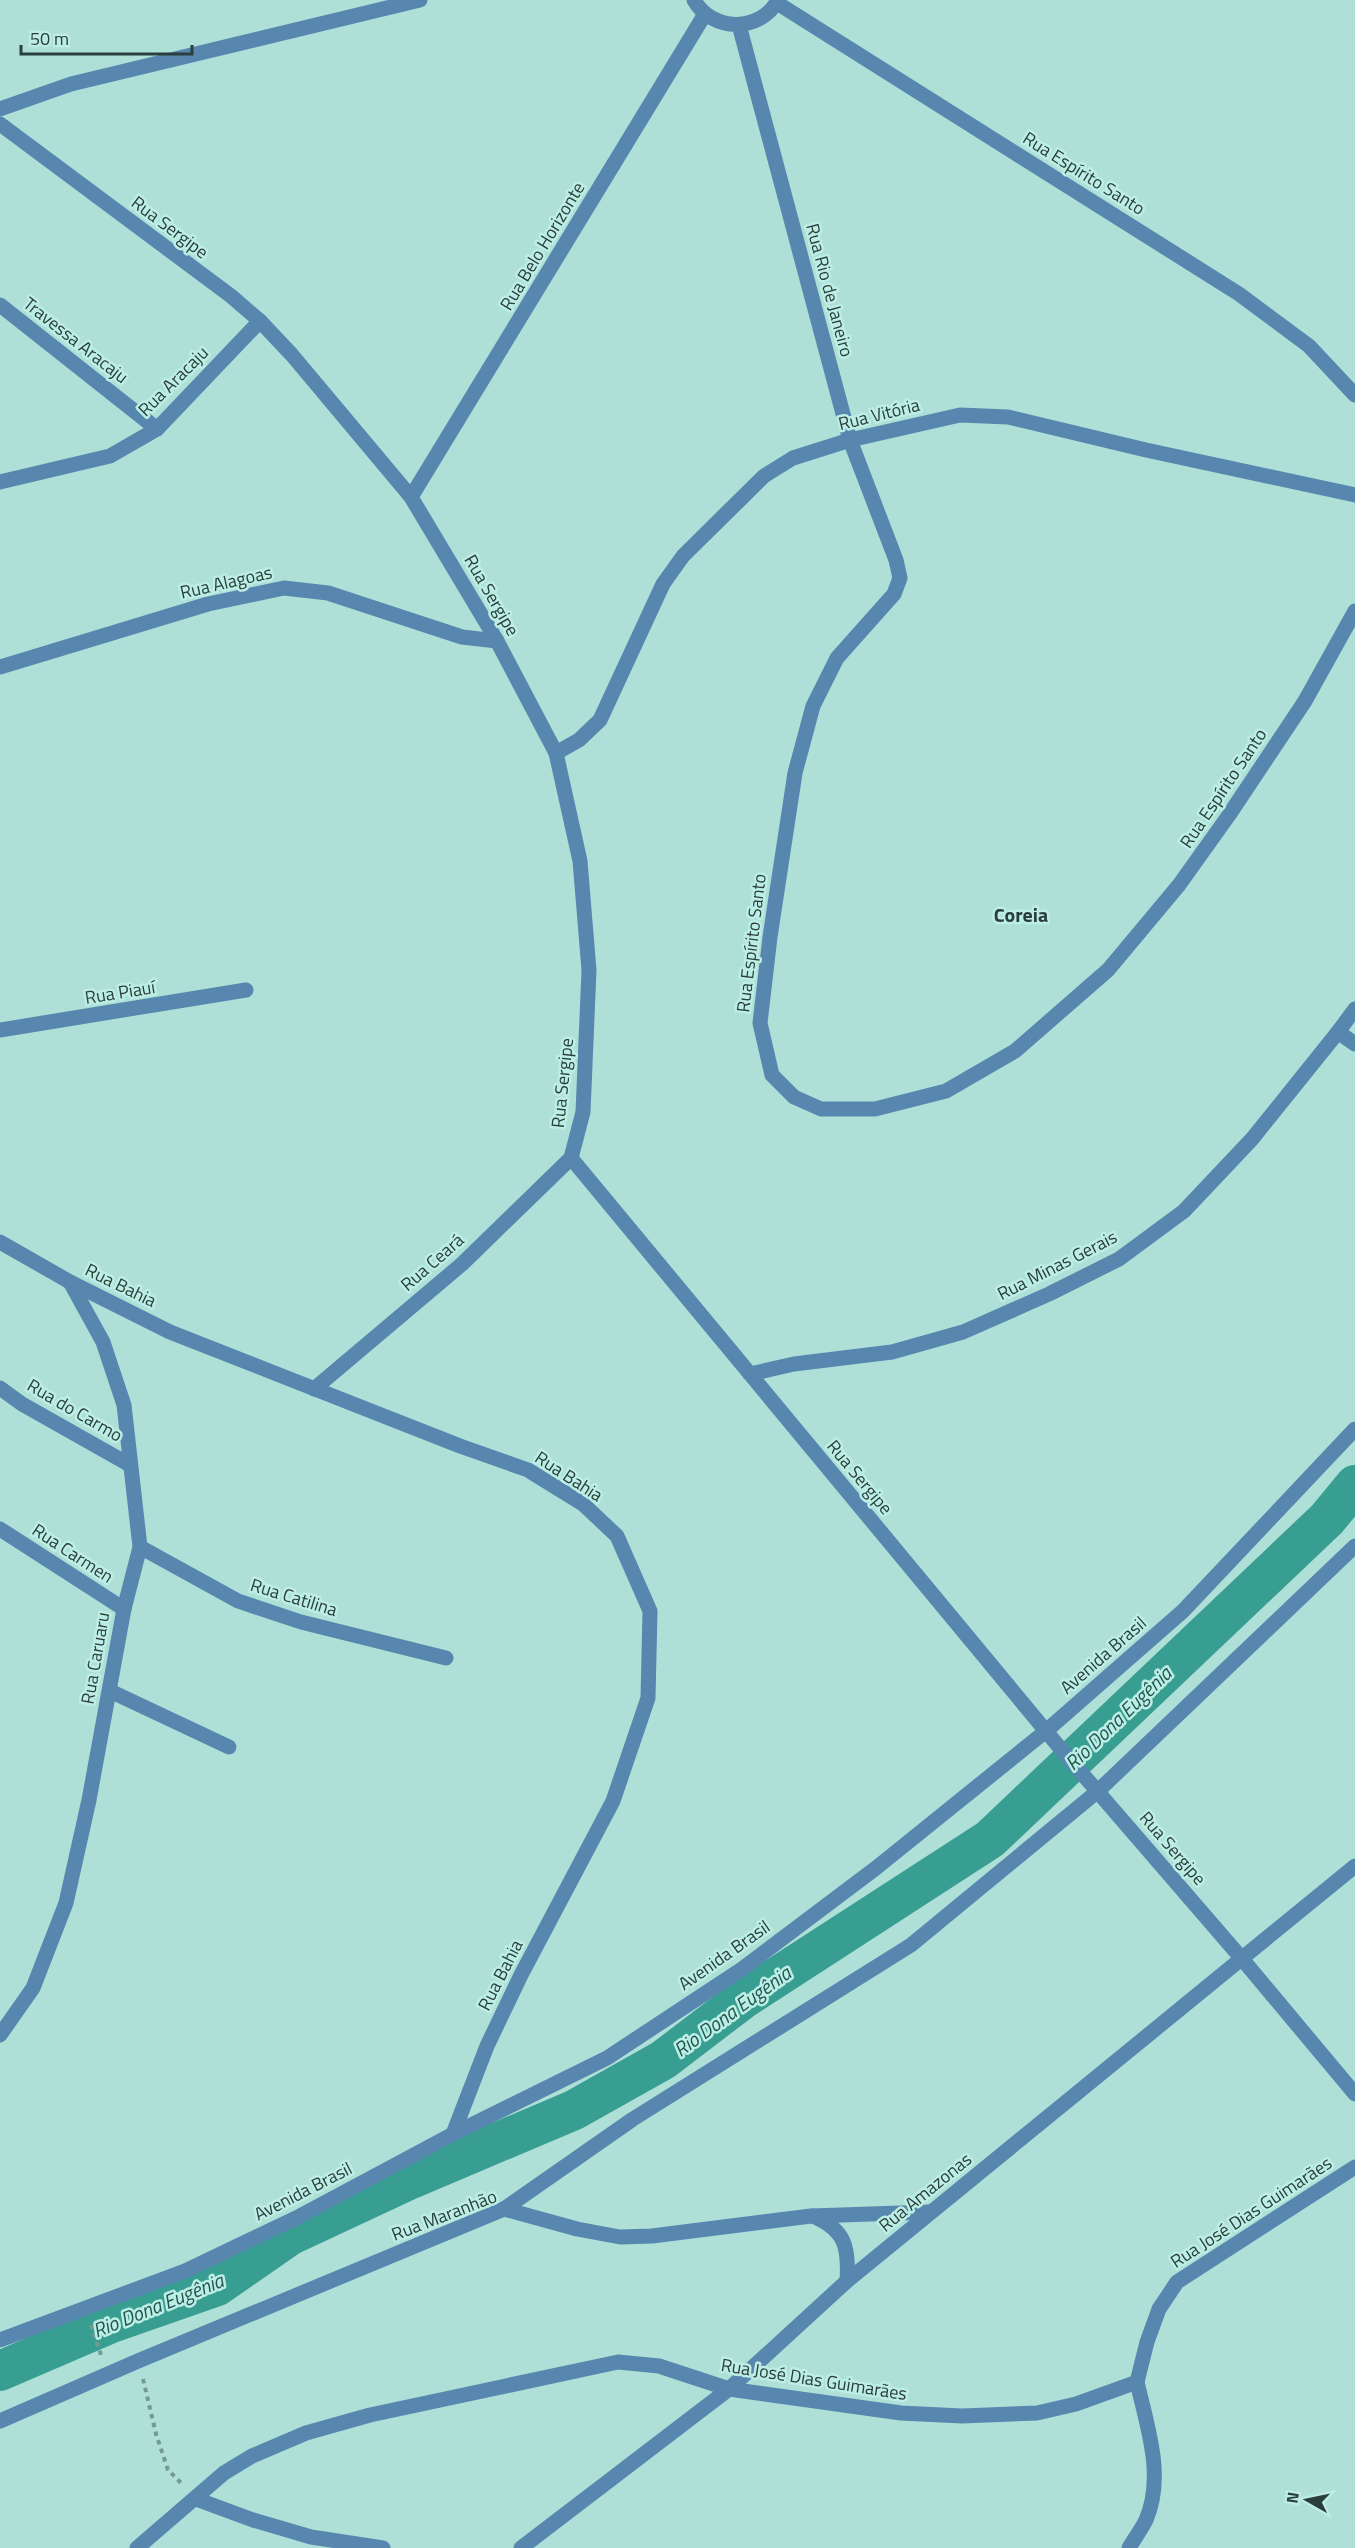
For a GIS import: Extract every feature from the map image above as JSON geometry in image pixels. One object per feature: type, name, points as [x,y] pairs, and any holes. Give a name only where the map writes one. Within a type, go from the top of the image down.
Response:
[{"type":"street","points":[[0,109],[71,84],[420,0]]},
{"type":"street","points":[[694,0],[705,14],[727,24],[739,25],[760,18],[777,2]]},
{"type":"street","name":"Rua Espírito Santo","points":[[777,2],[1239,294],[1309,346],[1355,395]]},
{"type":"street","name":"Rua Belo Horizonte","points":[[411,497],[705,14]]},
{"type":"street","name":"Rua Rio de Janeiro","points":[[739,25],[850,440],[896,560]]},
{"type":"street","name":"Rua Sergipe","points":[[0,124],[231,296],[260,321],[292,355],[411,497],[496,641],[556,753],[580,861],[589,970],[583,1112],[571,1158],[1060,1749],[1243,1960],[1355,2094]]},
{"type":"street","name":"Travessa Aracaju","points":[[0,305],[157,429]]},
{"type":"street","name":"Rua Aracaju","points":[[0,482],[110,456],[157,429],[260,321]]},
{"type":"street","name":"Rua Vitória","points":[[556,753],[579,740],[600,720],[663,584],[683,556],[764,476],[793,458],[850,440],[960,415],[1008,417],[1146,450],[1355,495]]},
{"type":"street","name":"Rua Espírito Santo","points":[[896,560],[900,578],[894,594],[837,658],[813,705],[795,773],[770,937],[760,1023],[772,1075],[794,1096],[821,1109],[875,1109],[946,1091],[1015,1051],[1108,970],[1179,885],[1229,815],[1305,701],[1355,611]]},
{"type":"street","name":"Rua Alagoas","points":[[0,667],[208,604],[284,588],[328,593],[452,635],[496,641]]},
{"type":"street","name":"Rua Piauí","points":[[0,1030],[246,990]]},
{"type":"street","name":"Rua Minas Gerais","points":[[750,1374],[794,1364],[892,1352],[963,1332],[1049,1294],[1119,1258],[1185,1211],[1252,1139],[1355,1009]]},
{"type":"street","points":[[1338,1032],[1355,1044]]},
{"type":"street","name":"Rua Ceará","points":[[314,1389],[462,1264],[571,1158]]},
{"type":"street","name":"Rua Bahia","points":[[0,1242],[70,1282],[170,1332],[528,1470],[583,1504],[617,1536],[650,1611],[648,1698],[613,1801],[521,1975],[487,2046],[453,2134]]},
{"type":"street","name":"Rua Caruaru","points":[[0,2035],[33,1988],[66,1903],[110,1691],[124,1610],[140,1547],[124,1405],[103,1342],[70,1282]]},
{"type":"street","name":"Rua do Carmo","points":[[0,1388],[22,1404],[130,1465]]},
{"type":"street","name":"Avenida Brasil","points":[[0,2340],[185,2271],[296,2218],[453,2134],[606,2058],[742,1969],[876,1868],[1046,1731],[1183,1611],[1355,1429]]},
{"type":"street","name":"Rua Carmen","points":[[0,1529],[124,1610]]},
{"type":"street","points":[[504,2209],[633,2119],[912,1945],[1094,1786],[1355,1546]]},
{"type":"street","name":"Rua Catilina","points":[[140,1547],[238,1600],[301,1622],[446,1658]]},
{"type":"street","points":[[110,1691],[229,1747]]},
{"type":"street","name":"Rua Amazonas","points":[[521,2548],[729,2389],[847,2281],[1243,1960],[1355,1866]]},
{"type":"street","name":"Rua José Dias Guimarães","points":[[137,2548],[224,2473],[252,2456],[306,2433],[370,2415],[618,2362],[659,2366],[729,2389],[861,2408],[962,2416],[1037,2413],[1076,2404],[1137,2382],[1147,2342],[1159,2309],[1177,2282],[1355,2167]]},
{"type":"street","name":"Rua Maranhão","points":[[0,2421],[504,2209],[578,2229],[620,2237],[652,2236],[811,2216],[930,2212]]},
{"type":"street","points":[[811,2216],[827,2222],[843,2240],[848,2256],[847,2281]]},
{"type":"street","points":[[1129,2548],[1146,2520],[1155,2489],[1153,2455],[1137,2382]]},
{"type":"street","points":[[196,2499],[311,2537],[383,2548]]},
{"type":"path","points":[[86,2308],[108,2375]]},
{"type":"path","points":[[138,2361],[156,2434],[168,2470],[196,2499]]},
{"type":"waterway","name":"Rio Dona Eugênia","points":[[0,2371],[114,2322],[217,2286],[289,2236],[411,2179],[574,2110],[663,2060],[743,1999],[990,1839],[1327,1519],[1355,1485]]},
{"type":"district","name":"Coreia","points":[[1021,914]]}]
